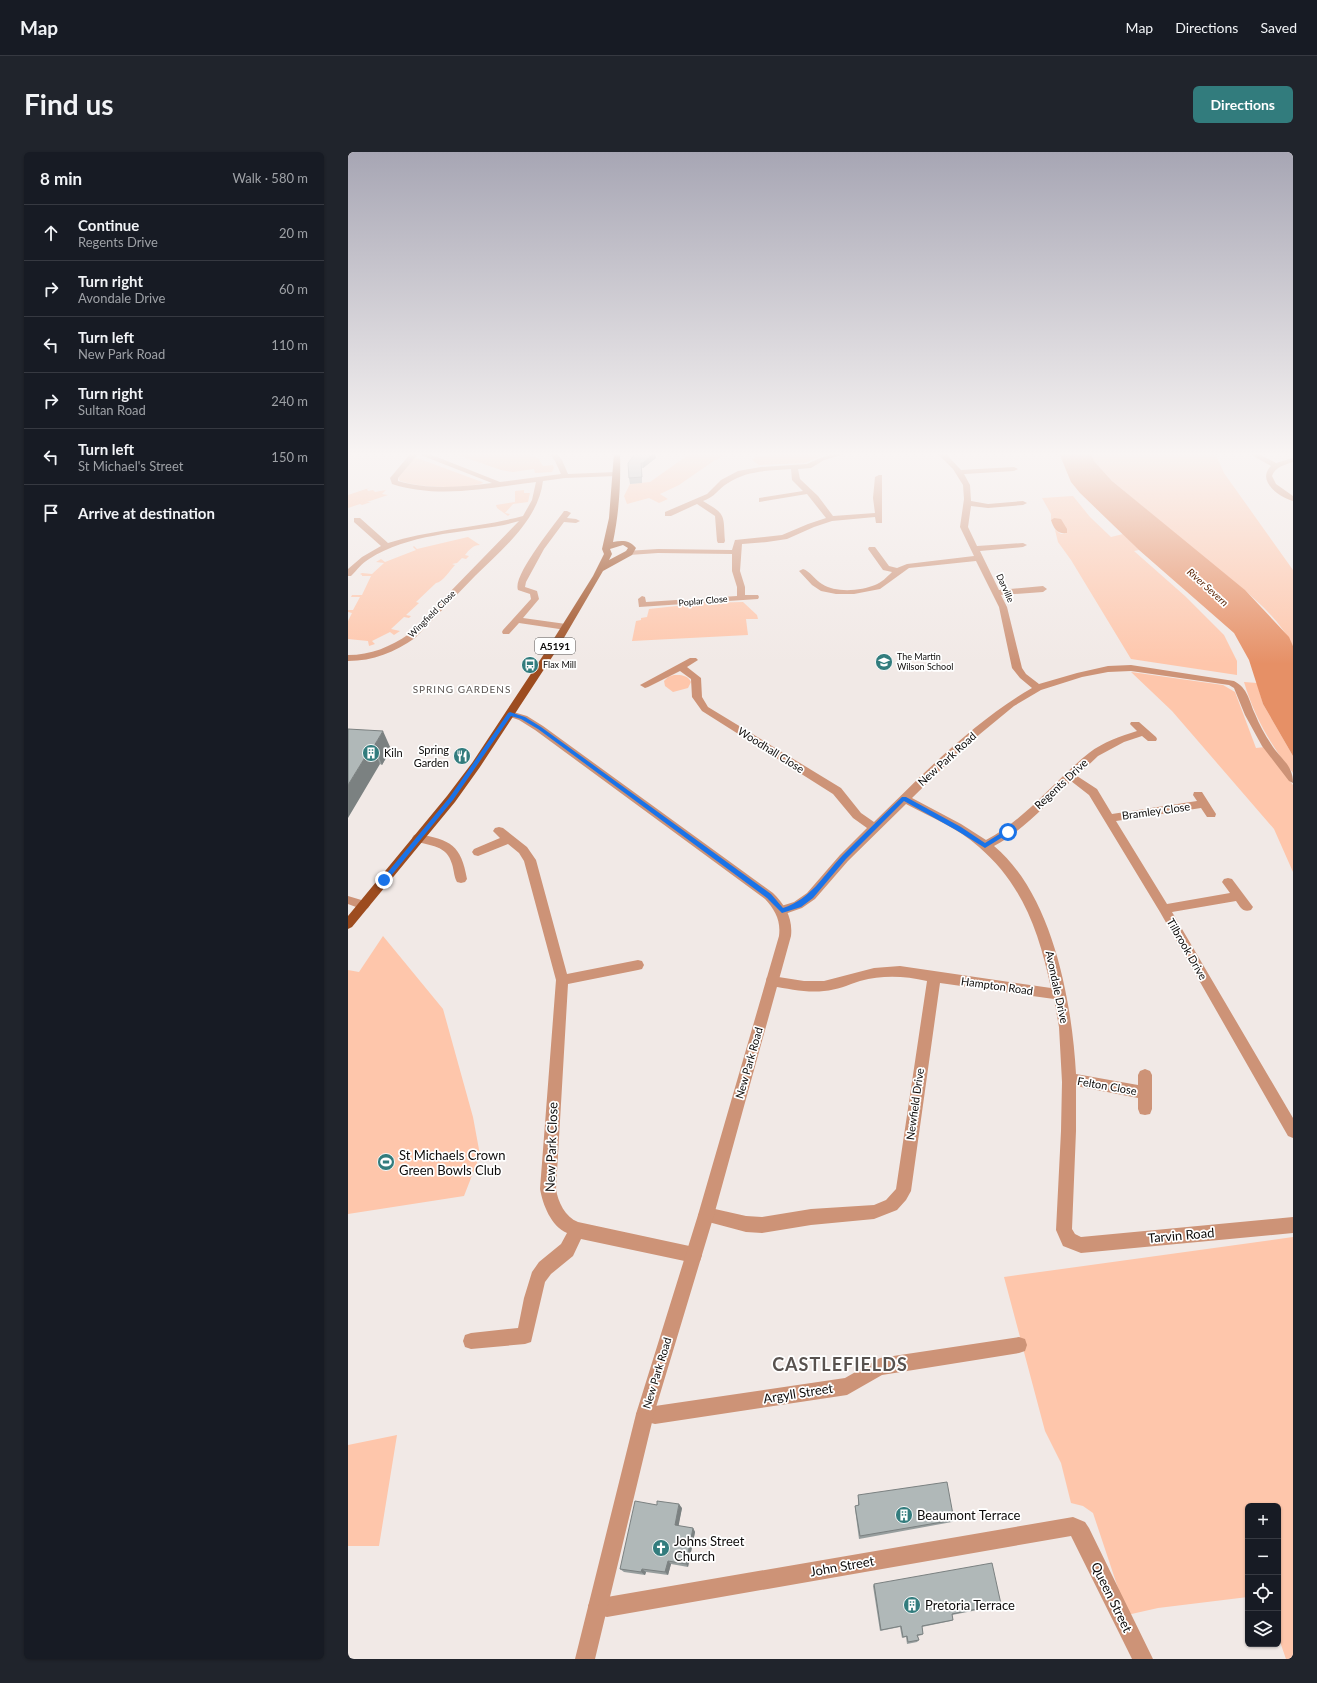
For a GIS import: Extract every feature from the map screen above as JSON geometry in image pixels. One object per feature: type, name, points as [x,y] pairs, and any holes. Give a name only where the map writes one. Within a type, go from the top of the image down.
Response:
[{"type":"main road","name":"A5191","points":[[348,924],[451,799],[510,714],[597,576],[608,550],[612,523]]},
{"type":"main road","points":[[611,530],[626,550]]},
{"type":"main road","points":[[618,543],[626,550],[612,556],[608,550],[618,543]]},
{"type":"main road","name":"A5191","points":[[597,576],[626,550]]},
{"type":"street","points":[[361,523],[387,547]]},
{"type":"street","points":[[348,574],[359,562],[371,554],[387,547],[422,537],[504,523]]},
{"type":"street","name":"Wingfield Close","points":[[348,658],[365,657],[380,653],[393,648],[407,639],[500,538],[518,523]]},
{"type":"street","points":[[506,632],[533,602],[536,596],[533,592],[522,589],[520,586],[540,548],[559,523]]},
{"type":"street","points":[[719,551],[721,541],[720,523]]},
{"type":"street","points":[[721,541],[765,541],[784,537],[815,523]]},
{"type":"street","name":"Darville","points":[[964,523],[964,527],[998,593],[1003,607],[1017,668],[1023,676],[1038,688]]},
{"type":"street","points":[[487,526],[500,538]]},
{"type":"street","name":"Poplar Close","points":[[642,606],[741,598],[741,587],[736,571],[736,552],[738,542]]},
{"type":"street","points":[[975,549],[1023,545]]},
{"type":"street","points":[[872,549],[886,568],[897,571]]},
{"type":"street","points":[[626,550],[736,552]]},
{"type":"street","points":[[803,571],[816,585],[826,590],[844,592],[869,590],[882,586],[897,571],[907,566],[980,558]]},
{"type":"street","points":[[998,593],[1043,589]]},
{"type":"street","points":[[741,598],[755,597]]},
{"type":"street","points":[[517,620],[566,627]]},
{"type":"street","points":[[645,686],[693,660]]},
{"type":"street","name":"Woodhall Close","points":[[681,667],[696,678],[696,698],[699,704],[705,709],[837,791],[847,802],[857,817],[875,827]]},
{"type":"street","name":"New Park Road","points":[[586,1659],[645,1414],[706,1216],[785,936],[786,928],[782,910],[798,905],[807,899],[844,858],[904,798],[959,746],[992,718],[1038,688],[1063,679],[1108,669],[1132,668],[1220,680],[1237,686],[1241,691],[1250,715],[1268,746],[1293,779]]},
{"type":"street","points":[[510,714],[523,718],[540,728],[769,896],[782,910]]},
{"type":"street","name":"Regents Drive","points":[[985,846],[998,839],[1021,821],[1094,754],[1107,746],[1148,736],[1135,724]]},
{"type":"street","name":"Tilbrook Drive","points":[[1069,776],[1093,792],[1164,909],[1293,1131]]},
{"type":"street","name":"Bramley Close","points":[[1198,795],[1211,814]]},
{"type":"street","name":"Avondale Drive","points":[[904,798],[958,828],[985,846],[1004,864],[1031,905],[1043,931],[1052,959],[1066,1031],[1070,1079],[1064,1230],[1069,1240]]},
{"type":"street","name":"Bramley Close","points":[[1109,818],[1204,804]]},
{"type":"street","name":"New Park Close","points":[[478,852],[504,835],[523,850],[530,860],[562,980],[548,1189],[550,1201],[558,1215],[568,1226],[577,1230],[694,1255]]},
{"type":"street","points":[[418,838],[438,841],[448,846],[458,861],[461,879]]},
{"type":"street","points":[[1228,882],[1247,908]]},
{"type":"street","points":[[1164,909],[1238,896]]},
{"type":"street","points":[[348,900],[364,905]]},
{"type":"street","points":[[562,980],[638,965]]},
{"type":"street","points":[[772,981],[800,986],[824,986],[865,974],[885,971],[906,971],[934,977]]},
{"type":"street","name":"Hampton Road","points":[[934,977],[1059,994]]},
{"type":"street","name":"Newfield Drive","points":[[706,1216],[746,1224],[762,1225],[810,1217],[874,1212],[891,1206],[898,1199],[903,1190],[934,977]]},
{"type":"street","name":"Felton Close","points":[[1145,1075],[1145,1109]]},
{"type":"street","name":"Felton Close","points":[[1070,1079],[1145,1093]]},
{"type":"street","name":"Tarvin Road","points":[[1069,1240],[1081,1245],[1293,1225]]},
{"type":"street","points":[[471,1341],[525,1336],[532,1298],[538,1278],[545,1268],[567,1250],[577,1230]]},
{"type":"street","name":"Argyll Street","points":[[645,1414],[654,1415],[847,1386],[880,1367],[1019,1345]]},
{"type":"street","name":"John Street","points":[[598,1606],[608,1607],[1073,1526],[1078,1529],[1082,1535]]},
{"type":"street","name":"Queen Street","points":[[1082,1535],[1143,1659]]},
{"type":"shaded area","points":[[1059,523],[1097,523],[1111,537],[1123,534],[1139,550],[1134,551],[1185,596],[1224,635],[1237,661],[1237,675],[1131,659],[1071,560],[1058,542],[1055,530],[1061,534],[1067,533]]},
{"type":"shaded area","points":[[1163,523],[1260,523],[1293,570],[1293,646],[1275,620],[1252,596]]},
{"type":"shaded area","points":[[468,537],[480,545],[473,547],[465,555],[469,556],[466,559],[462,558],[457,563],[452,564],[455,565],[446,576],[436,583],[416,602],[419,603],[406,615],[411,616],[409,618],[404,617],[391,629],[400,631],[394,635],[390,632],[372,641],[375,644],[369,646],[368,641],[348,639],[348,621],[352,613],[348,612],[348,610],[353,610],[360,597],[351,597],[352,595],[362,595],[371,576],[362,576],[360,574],[372,574],[384,563],[376,562],[381,559],[385,562],[416,550],[413,547],[414,546],[417,549]]},
{"type":"shaded area","points":[[743,602],[757,615],[758,619],[746,619],[748,635],[632,641],[636,621],[647,617],[649,609],[704,603]]},
{"type":"shaded area","points":[[1131,672],[1223,685],[1235,692],[1256,748],[1265,747],[1293,785],[1293,872],[1274,829],[1172,711]]},
{"type":"shaded area","points":[[682,675],[688,678],[691,682],[688,688],[673,692],[665,686],[664,681],[668,677]]},
{"type":"shaded area","points":[[1244,682],[1257,683],[1263,704],[1293,756],[1293,773],[1277,752],[1258,719]]},
{"type":"shaded area","points":[[383,936],[443,1009],[473,1117],[480,1155],[464,1196],[348,1214],[348,970],[359,972]]},
{"type":"shaded area","points":[[1293,1237],[1293,1659],[1286,1659],[1281,1645],[1281,1503],[1245,1503],[1245,1597],[1158,1608],[1127,1615],[1093,1513],[1083,1506],[1071,1503],[1061,1463],[1045,1431],[1004,1277]]},
{"type":"shaded area","points":[[397,1435],[379,1546],[348,1546],[348,1445]]},
{"type":"water","points":[[1052,523],[1064,523],[1067,529],[1067,533],[1058,532]]},
{"type":"water","name":"River Severn","points":[[1111,523],[1164,523],[1245,590],[1289,637],[1293,646],[1293,756],[1263,704],[1249,660],[1234,633],[1139,550]]},
{"type":"building","points":[[348,729],[383,731],[348,785]]},
{"type":"building","name":"Beaumont Terrace","points":[[947,1482],[954,1520],[860,1536],[855,1506],[859,1505],[858,1495]]},
{"type":"building","name":"Johns Street Church","points":[[635,1501],[657,1505],[657,1501],[679,1504],[675,1525],[693,1528],[686,1564],[668,1561],[665,1572],[642,1569],[641,1572],[620,1569]]},
{"type":"building","name":"Pretoria Terrace","points":[[992,1563],[1001,1604],[952,1614],[953,1620],[922,1626],[923,1634],[917,1635],[919,1640],[908,1642],[907,1636],[903,1637],[901,1626],[881,1630],[874,1584]]},
{"type":"place","name":"The Martin Wilson School","points":[[884,662]]},
{"type":"place","name":"Flax Mill","points":[[530,665]]},
{"type":"place","name":"Kiln","points":[[371,753]]},
{"type":"place","name":"Spring Garden","points":[[462,756]]},
{"type":"place","name":"St Michaels Crown Green Bowls Club","points":[[386,1162]]},
{"type":"place","name":"Beaumont Terrace","points":[[904,1515]]},
{"type":"place","name":"Johns Street Church","points":[[661,1548]]},
{"type":"place","name":"Pretoria Terrace","points":[[912,1605]]},
{"type":"district","name":"SPRING GARDENS","points":[[462,689]]},
{"type":"district","name":"CASTLEFIELDS","points":[[840,1365]]},
{"type":"route","points":[[384,880],[451,799],[510,714],[523,718],[540,728],[769,896],[782,910],[798,905],[811,896],[844,858],[904,798],[958,828],[985,846],[1008,832]]}]
